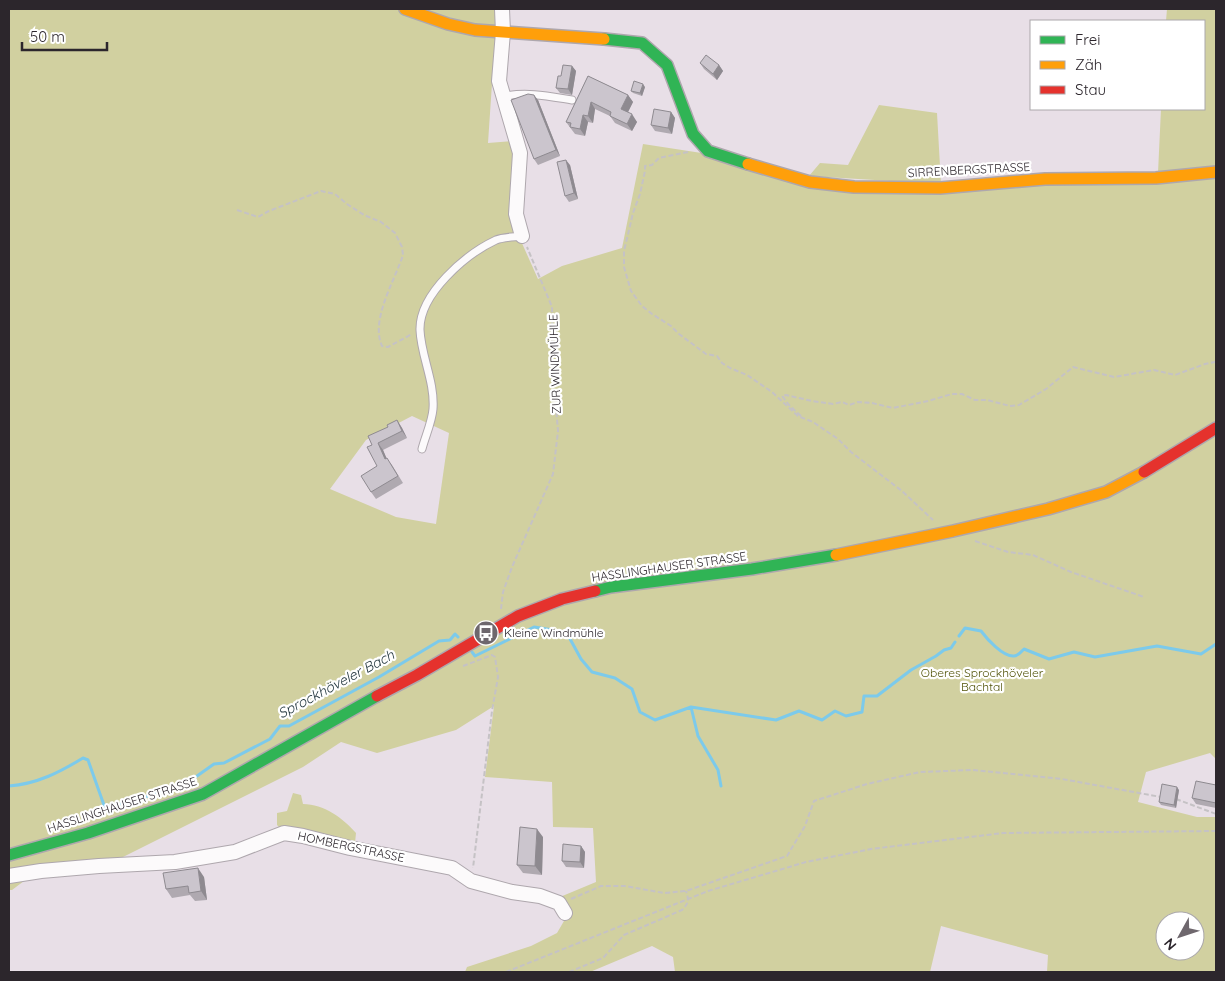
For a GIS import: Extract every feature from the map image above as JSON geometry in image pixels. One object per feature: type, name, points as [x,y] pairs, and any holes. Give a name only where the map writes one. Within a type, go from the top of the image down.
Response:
[{"type":"main road","points":[[405,9],[432,19],[475,30],[642,43],[667,65],[693,134],[708,151]]},
{"type":"main road","name":"SIRRENBERGSTRASSE","points":[[708,151],[810,182],[854,187],[940,188],[1045,179],[1156,178],[1216,172]]},
{"type":"main road","name":"HASSLINGHAUSER STRASSE","points":[[9,855],[88,833],[204,794],[417,675],[494,628],[518,616],[562,600],[611,587],[752,569],[826,557],[1048,509],[1106,492],[1160,464],[1216,428]]},
{"type":"street","points":[[502,9],[503,32],[499,81],[520,153],[516,214],[522,236]]},
{"type":"street","name":"HOMBERGSTRASSE","points":[[9,876],[99,866],[176,862],[235,852],[284,833],[452,868],[471,880],[505,890],[540,896],[562,908]]},
{"type":"lane","points":[[504,96],[536,94],[572,100]]},
{"type":"lane","points":[[422,450],[433,409],[420,328],[422,313],[429,299],[446,277],[475,253],[497,239],[522,236]]},
{"type":"path","points":[[708,151],[689,152],[659,158],[652,165],[645,166],[640,194],[633,213],[624,251],[624,267],[631,291],[642,306],[671,326],[678,334],[706,354],[717,356],[722,363],[764,386],[798,416],[813,422],[838,439],[851,452],[934,520]]},
{"type":"path","points":[[238,210],[258,217],[269,211],[321,192],[335,194],[347,204],[381,222],[395,233],[402,247],[403,255],[382,311],[379,325],[382,346],[388,348],[420,328]]},
{"type":"path","name":"ZUR WINDMÜHLE","points":[[501,610],[506,584],[553,474],[558,431],[553,372],[552,307],[522,236]]},
{"type":"path","points":[[805,419],[795,412],[782,396],[786,395],[833,404],[842,402],[849,405],[858,402],[872,403],[893,408],[952,394],[962,394],[975,400],[987,400],[1010,406],[1019,405],[1046,389],[1074,367],[1114,377],[1154,370],[1175,375],[1204,364],[1215,362],[1216,364]]},
{"type":"path","points":[[972,540],[1008,552],[1033,555],[1071,572],[1144,597]]},
{"type":"path","points":[[461,666],[492,655],[495,657],[498,677],[471,880]]},
{"type":"path","points":[[562,908],[601,886],[626,886],[664,893],[686,891],[787,856],[805,826],[814,801],[867,784],[920,772],[972,770],[1062,779],[1166,797]]},
{"type":"path","points":[[1176,799],[1216,814]]},
{"type":"path","points":[[506,972],[708,891],[806,862],[872,849],[1003,833],[1216,832]]},
{"type":"path","points":[[569,972],[603,958],[624,934],[682,910],[688,904],[689,899],[686,891]]},
{"type":"green space","name":"Oberes Sprockhöveler Bachtal","points":[[9,9],[497,9],[488,143],[513,141],[517,153],[512,221],[538,279],[562,266],[622,248],[643,144],[708,154],[807,185],[1216,175],[1216,759],[1210,753],[1146,772],[1138,802],[1197,817],[1216,817],[1216,972],[1047,972],[1048,955],[941,926],[930,972],[675,972],[673,957],[652,946],[590,972],[465,972],[467,967],[531,946],[557,933],[564,921],[553,905],[560,897],[596,882],[593,828],[553,827],[552,782],[485,777],[494,706],[456,730],[377,753],[341,742],[303,767],[109,864],[40,869],[12,890],[9,890]],"holes":[[[412,416],[449,433],[436,524],[396,517],[330,489],[366,440]]]},
{"type":"green space","points":[[1167,9],[1216,9],[1216,168],[1158,173],[1161,110],[1205,110],[1205,20],[1166,20]]},
{"type":"green space","points":[[879,105],[937,113],[941,184],[809,176],[820,163],[848,165]]},
{"type":"green space","points":[[293,793],[301,795],[303,804],[326,809],[345,822],[356,833],[355,843],[283,831],[277,825],[277,813],[287,811]]},
{"type":"building","points":[[706,55],[719,65],[713,74],[700,63]]},
{"type":"building","points":[[563,65],[572,66],[568,89],[556,88],[558,76],[561,76]]},
{"type":"building","points":[[588,76],[628,95],[621,109],[632,114],[627,124],[610,116],[611,112],[591,102],[588,116],[583,115],[580,129],[570,127],[571,123],[566,122]]},
{"type":"building","points":[[634,81],[643,84],[640,93],[631,91]]},
{"type":"building","points":[[528,94],[534,95],[556,150],[534,159],[511,100]]},
{"type":"building","points":[[654,109],[671,112],[668,128],[651,125]]},
{"type":"building","points":[[566,160],[574,193],[565,196],[557,162]]},
{"type":"building","points":[[397,420],[402,431],[378,443],[385,459],[387,458],[398,476],[371,492],[361,476],[377,466],[367,447],[372,445],[368,436],[388,427],[387,425]]},
{"type":"building","points":[[1196,781],[1216,785],[1216,803],[1192,798]]},
{"type":"building","points":[[1162,784],[1177,787],[1174,805],[1159,802]]},
{"type":"building","points":[[520,827],[537,829],[535,866],[517,865]]},
{"type":"building","points":[[563,844],[581,846],[580,862],[562,861]]},
{"type":"building","points":[[198,868],[201,891],[189,893],[188,886],[166,889],[163,873]]},
{"type":"waterway","name":"Sprockhöveler Bach","points":[[472,652],[475,656],[534,627],[553,630],[569,637],[581,659],[592,672],[615,678],[632,689],[640,712],[655,720],[691,707],[776,720],[799,711],[822,720],[835,711],[846,716],[862,712],[864,696],[877,696],[911,670],[944,650],[951,648],[955,642]]},
{"type":"waterway","name":"Sprockhöveler Bach","points":[[959,636],[965,628],[981,631],[991,643],[1005,654],[1015,656],[1024,649],[1049,659],[1074,652],[1095,657],[1157,646],[1201,654],[1216,644]]},
{"type":"waterway","name":"Sprockhöveler Bach","points":[[9,786],[29,783],[48,776],[83,758],[88,760],[105,808],[142,798],[181,785],[214,764],[224,763],[270,739],[280,726],[289,726],[379,677],[439,641],[450,640],[455,634],[458,637]]},
{"type":"waterway","points":[[691,707],[698,736],[718,770],[721,786]]},
{"type":"traffic: fast","points":[[604,39],[642,43],[667,65],[693,134],[708,151],[748,164]]},
{"type":"traffic: fast","points":[[595,591],[611,587],[752,569],[836,555]]},
{"type":"traffic: fast","points":[[9,855],[88,833],[203,794],[377,696]]},
{"type":"traffic: slow","points":[[405,9],[448,24],[475,30],[604,39]]},
{"type":"traffic: slow","points":[[748,164],[810,182],[854,187],[940,188],[1045,179],[1156,178],[1216,172]]},
{"type":"traffic: slow","points":[[836,555],[1048,509],[1106,492],[1144,472]]},
{"type":"traffic: jam","points":[[1144,472],[1216,428]]},
{"type":"traffic: jam","points":[[377,696],[518,616],[562,599],[595,591]]},
{"type":"place","name":"Kleine Windmühle","points":[[486,633]]}]
